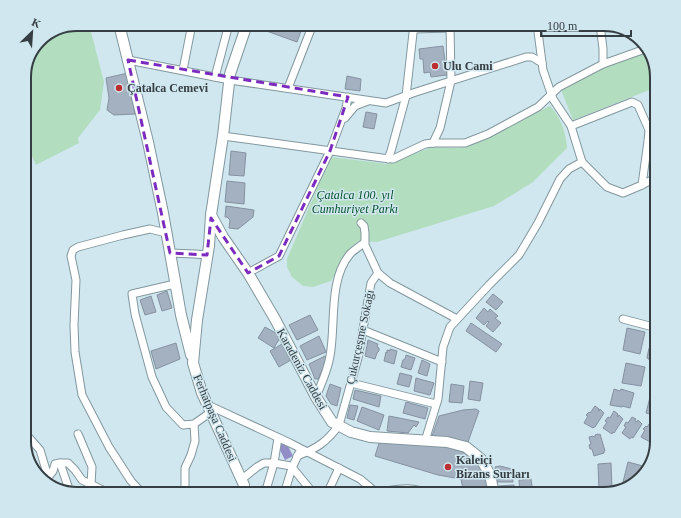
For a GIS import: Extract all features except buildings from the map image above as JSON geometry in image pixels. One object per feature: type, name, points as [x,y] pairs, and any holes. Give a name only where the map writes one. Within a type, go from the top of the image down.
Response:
[{"type":"street","points":[[121,31],[148,142],[181,315],[193,363]]},
{"type":"street","points":[[183,70],[191,31]]},
{"type":"street","points":[[215,77],[227,31]]},
{"type":"street","name":"Ferhatpaşa Caddesi","points":[[244,487],[202,393],[193,363],[197,320],[208,251],[211,215],[223,136],[230,74],[245,31]]},
{"type":"street","points":[[288,88],[310,31]]},
{"type":"street","points":[[388,159],[406,96],[412,31]]},
{"type":"street","points":[[433,143],[440,128],[451,81],[450,31]]},
{"type":"street","points":[[538,31],[543,70],[551,94],[571,126],[582,162],[607,187],[622,193],[650,181]]},
{"type":"street","points":[[601,31],[603,64]]},
{"type":"street","points":[[223,136],[393,159],[425,144],[465,143],[488,134],[538,107],[559,86],[603,64],[642,50]]},
{"type":"street","points":[[128,60],[230,80],[386,103],[526,57],[532,57],[542,63]]},
{"type":"street","points":[[248,273],[278,256],[330,151],[346,108],[348,97]]},
{"type":"street","points":[[340,124],[355,106],[369,101]]},
{"type":"street","points":[[571,126],[632,102],[638,105],[649,130],[642,185]]},
{"type":"street","points":[[425,441],[438,399],[444,347],[450,327],[519,254],[538,223],[560,179],[569,169],[582,162]]},
{"type":"street","name":"Karadeniz Caddesi","points":[[211,215],[275,319],[316,397],[332,422],[351,432],[370,437],[448,442],[466,447],[481,459],[490,475],[493,487]]},
{"type":"street","points":[[361,223],[364,226],[364,243],[378,273],[390,283],[457,319]]},
{"type":"street","points":[[137,487],[109,447],[82,395],[75,352],[74,325],[76,280],[71,256],[73,250],[78,247],[123,235],[150,229],[166,233]]},
{"type":"street","name":"Karadeniz Caddesi","points":[[208,251],[216,243],[222,243],[234,252]]},
{"type":"street","points":[[316,397],[330,356],[336,285],[343,264],[350,253],[364,243]]},
{"type":"street","points":[[170,253],[195,254],[208,251]]},
{"type":"street","name":"Çukurçeşme Sokağı","points":[[339,426],[358,358],[371,283],[378,273]]},
{"type":"street","points":[[175,284],[132,294],[135,314],[152,376],[166,407],[183,425],[194,424],[209,408],[304,450],[360,479],[369,487]]},
{"type":"street","points":[[623,319],[650,326]]},
{"type":"street","points":[[363,330],[442,362]]},
{"type":"street","points":[[351,382],[436,404]]},
{"type":"street","points":[[185,487],[185,468],[195,441],[194,424]]},
{"type":"street","points":[[286,487],[297,456],[304,450],[321,445],[339,426]]},
{"type":"street","points":[[78,434],[92,467],[92,487]]},
{"type":"street","points":[[267,487],[274,463],[278,438]]},
{"type":"street","points":[[31,440],[40,450],[46,470],[50,475],[55,464],[60,462],[68,464],[82,480],[97,487]]},
{"type":"street","points":[[60,462],[68,486]]},
{"type":"street","points":[[241,480],[264,463],[274,463],[291,466],[308,487]]},
{"type":"street","points":[[331,487],[339,468]]},
{"type":"highlighted area","points":[[128,60],[348,97],[330,151],[279,256],[248,273],[211,218],[207,255],[170,253]]},
{"type":"green space","points":[[91,31],[104,82],[100,110],[78,138],[79,143],[36,165],[31,154],[31,74],[34,59],[38,52],[52,52],[52,38],[59,34],[68,32]]},
{"type":"green space","points":[[643,52],[650,71],[650,90],[573,120],[559,85]]},
{"type":"green space","name":"Çatalca 100. yıl Cumhuriyet Parkı","points":[[550,106],[557,115],[562,126],[567,148],[533,182],[494,206],[377,242],[358,241],[343,260],[331,281],[313,287],[303,286],[292,277],[287,267],[287,259],[332,157],[387,164],[432,147],[466,147]]},
{"type":"shaded area","points":[[286,442],[293,456],[285,460],[278,446]]},
{"type":"place","name":"Ulu Cami","points":[[435,66]]},
{"type":"place","name":"Çatalca Cemevi","points":[[119,88]]},
{"type":"place","name":"Kaleiçi Bizans Surları","points":[[448,467]]}]
